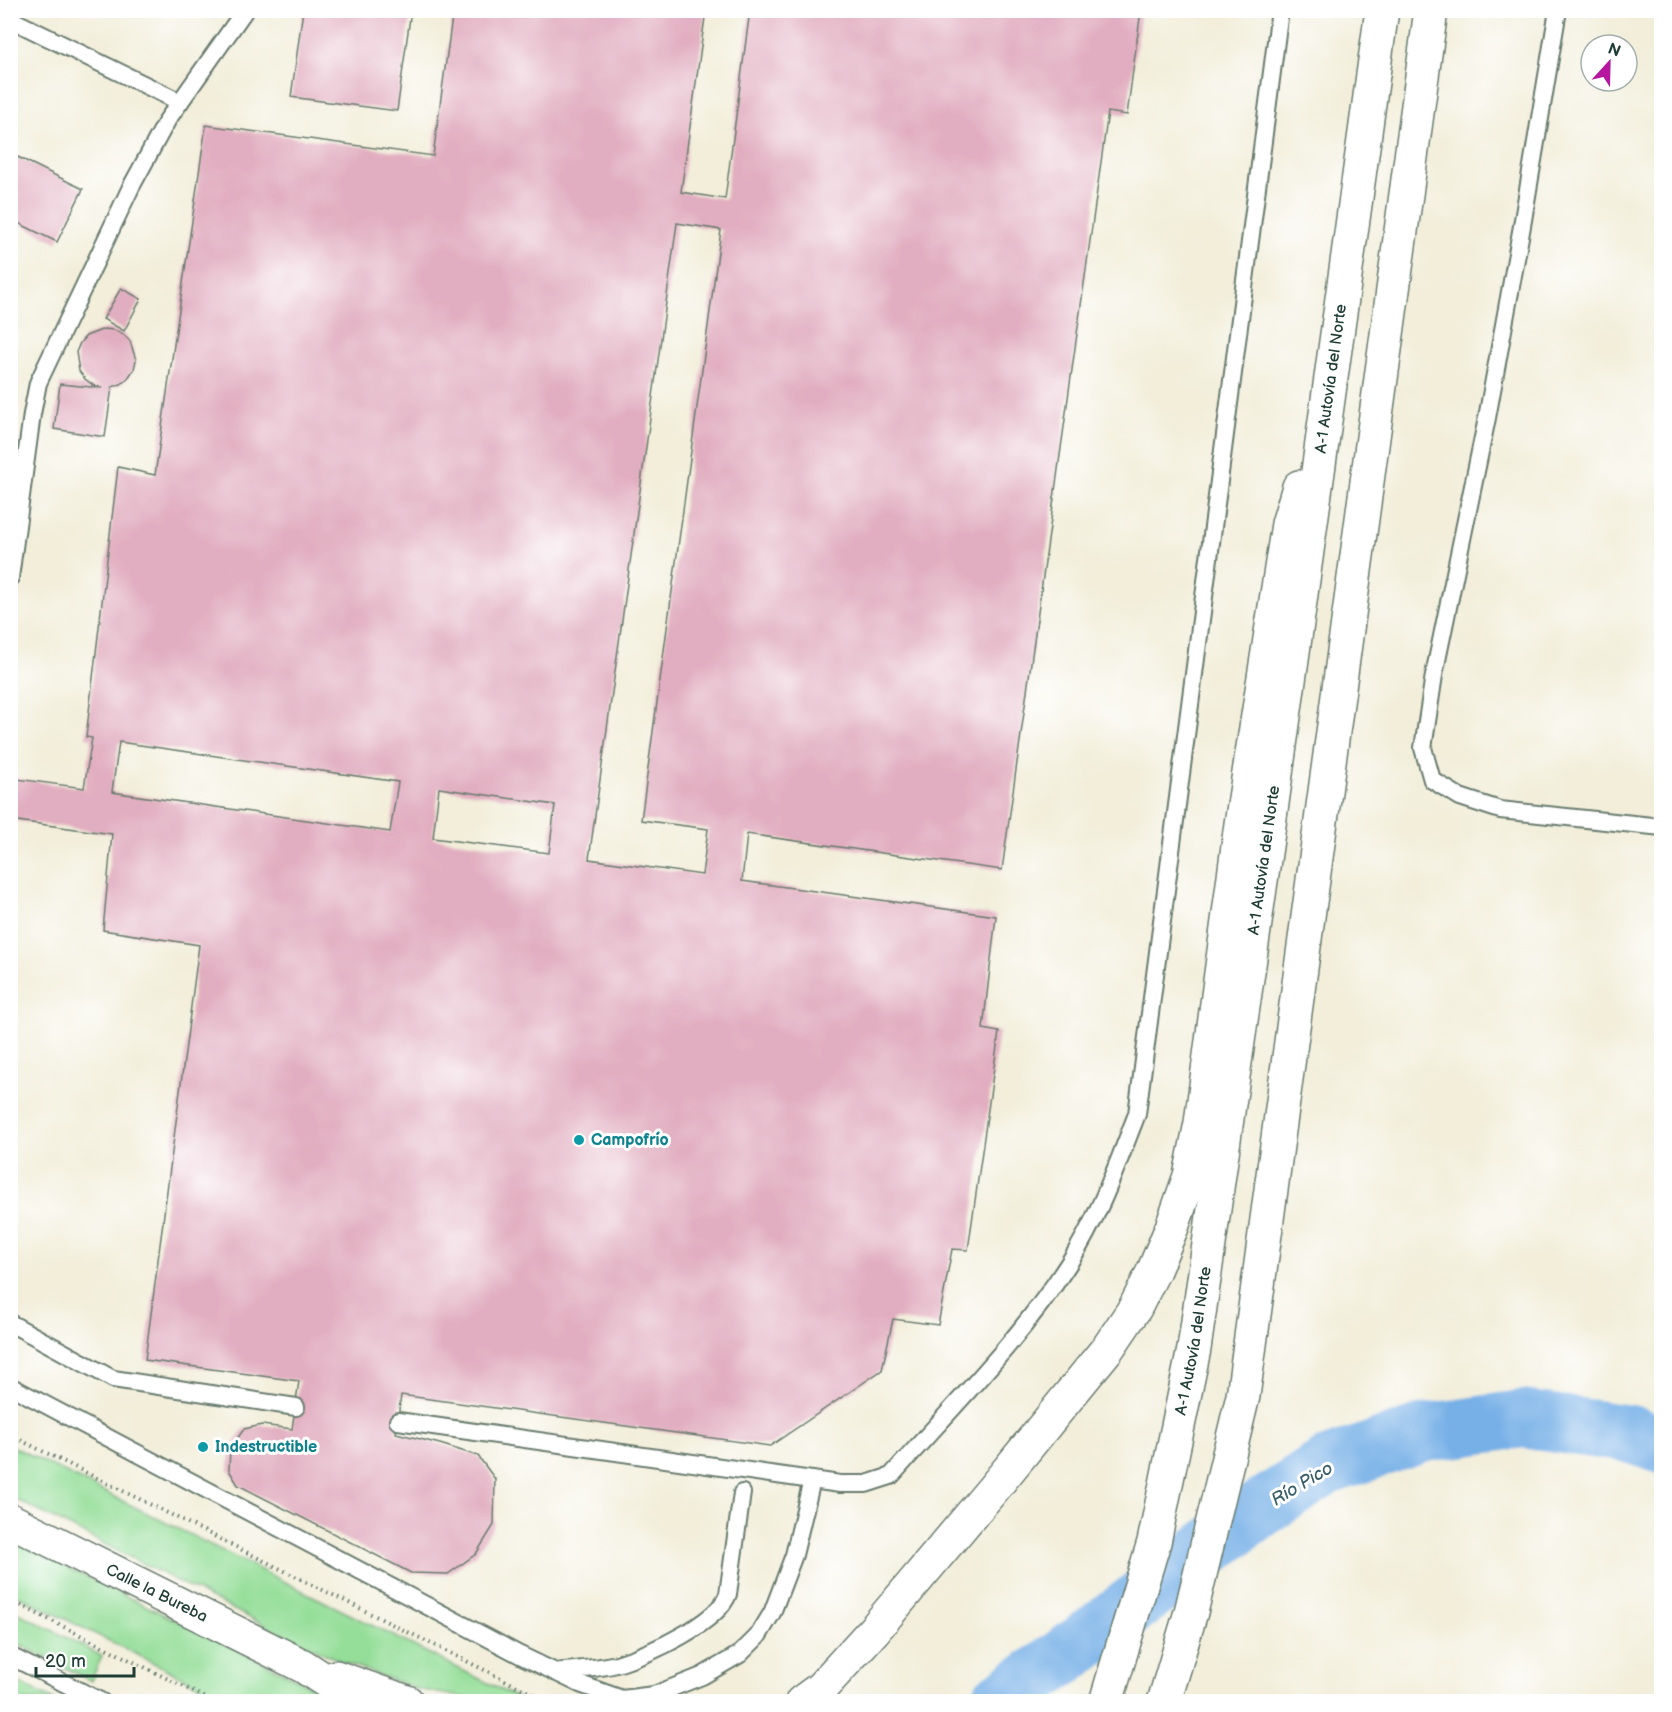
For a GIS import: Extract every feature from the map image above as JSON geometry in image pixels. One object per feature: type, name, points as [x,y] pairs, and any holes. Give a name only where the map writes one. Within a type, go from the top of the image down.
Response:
[{"type":"main road","name":"A-1 Autovía del Norte","points":[[1107,1701],[1154,1542],[1194,1349],[1382,10]]},
{"type":"main road","points":[[1164,1701],[1191,1612],[1243,1396],[1431,10]]},
{"type":"main road","points":[[802,1701],[821,1688],[874,1630],[993,1490],[1108,1348],[1135,1308],[1172,1227],[1190,1176],[1201,1123],[1241,824],[1288,524],[1329,395]]},
{"type":"main road","name":"Calle la Bureba","points":[[10,1520],[303,1666],[358,1701]]},
{"type":"main road","name":"Calle la Bureba","points":[[303,1666],[407,1701]]},
{"type":"lane","points":[[10,578],[38,383],[131,188],[168,119],[245,10]]},
{"type":"lane","points":[[398,1421],[840,1484],[866,1484],[891,1476],[1012,1340],[1069,1263],[1103,1202],[1137,1114],[1280,10]]},
{"type":"lane","points":[[1558,10],[1518,249],[1487,418],[1434,675],[1423,748],[1432,780],[1460,797],[1500,810],[1662,827]]},
{"type":"lane","points":[[10,19],[180,102]]},
{"type":"lane","points":[[10,1323],[113,1379],[296,1407]]},
{"type":"lane","points":[[10,1386],[398,1592],[555,1672],[622,1699],[654,1695],[702,1676],[740,1654],[758,1636],[772,1613],[794,1555],[812,1480]]},
{"type":"lane","points":[[555,1672],[619,1664],[671,1641],[713,1616],[725,1603],[728,1594],[742,1493]]},
{"type":"lane","points":[[10,1656],[102,1701]]},
{"type":"path","points":[[10,1435],[549,1701]]},
{"type":"path","points":[[10,1600],[214,1701]]},
{"type":"green space","points":[[10,1445],[524,1701],[481,1701],[417,1689],[341,1661],[266,1626],[11,1497]]},
{"type":"green space","points":[[10,1540],[297,1679],[337,1701],[230,1701],[11,1592]]},
{"type":"green space","points":[[11,1609],[102,1656],[91,1681],[11,1640]]},
{"type":"green space","points":[[11,1679],[56,1701],[11,1701]]},
{"type":"building","points":[[303,10],[411,10],[397,111],[291,97]]},
{"type":"building","points":[[453,10],[706,10],[681,192],[725,199],[750,10],[1141,10],[1127,115],[1108,112],[1002,870],[747,834],[742,881],[996,916],[983,1029],[999,1032],[968,1250],[952,1249],[938,1325],[893,1319],[882,1370],[770,1446],[401,1395],[396,1433],[478,1456],[495,1479],[494,1525],[476,1554],[448,1574],[411,1573],[238,1485],[229,1470],[230,1449],[244,1429],[262,1425],[292,1429],[299,1381],[145,1360],[199,945],[103,930],[112,834],[10,820],[10,778],[84,788],[92,738],[86,737],[118,467],[155,475],[206,125],[433,156]],"holes":[[[677,223],[721,230],[641,820],[708,829],[702,875],[589,859]],[[119,742],[398,782],[390,832],[112,792]],[[439,788],[555,805],[549,853],[433,838]]]},
{"type":"building","points":[[18,157],[83,189],[57,242],[10,219],[10,172]]},
{"type":"building","points":[[121,288],[141,299],[124,331],[103,319]]},
{"type":"building","points":[[104,329],[123,334],[130,341],[136,360],[134,369],[128,378],[112,387],[105,437],[54,429],[60,384],[102,388],[93,385],[79,371],[76,352],[86,336]]},
{"type":"waterway","name":"Río Pico","points":[[998,1702],[1068,1654],[1259,1510],[1327,1466],[1424,1433],[1522,1419],[1630,1434],[1662,1445]]},
{"type":"place","name":"Campofrío","points":[[579,1140]]},
{"type":"place","name":"Indestructible","points":[[203,1447]]}]
